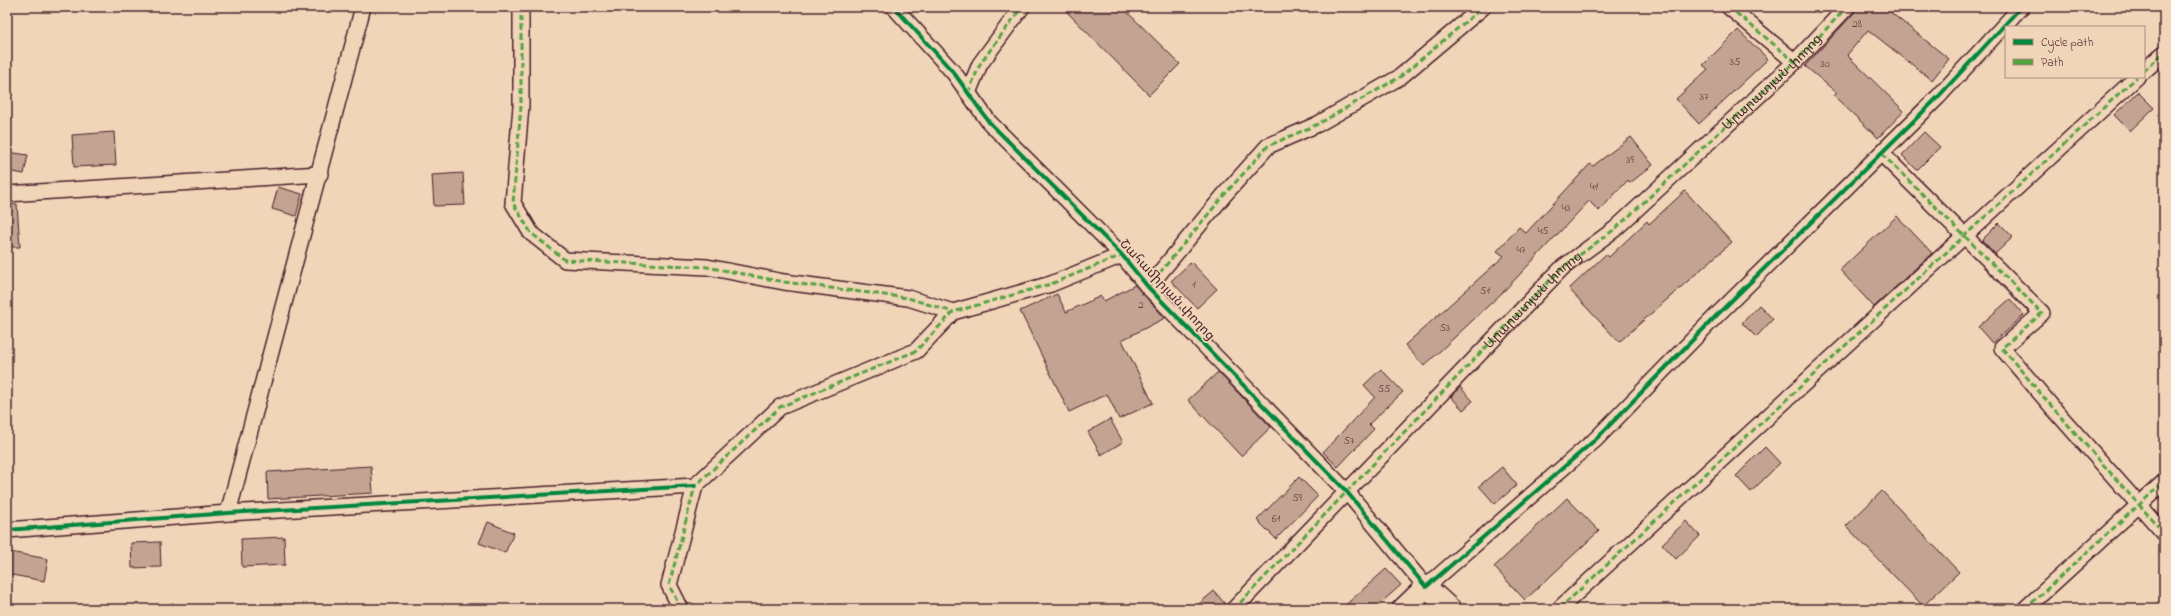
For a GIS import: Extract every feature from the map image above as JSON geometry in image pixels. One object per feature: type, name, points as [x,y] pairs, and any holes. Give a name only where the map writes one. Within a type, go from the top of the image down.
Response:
[{"type":"main road","points":[[1403,609],[1426,587],[1450,609]]},
{"type":"street","points":[[228,513],[320,174],[363,7]]},
{"type":"street","points":[[521,7],[521,106],[513,203],[531,233],[565,260],[707,267],[784,282],[908,298],[953,312]]},
{"type":"street","name":"Շահամիրյան փողոց","points":[[894,7],[954,73],[989,122],[1122,255],[1148,287],[1347,492],[1426,587]]},
{"type":"street","points":[[968,93],[980,64],[1022,7]]},
{"type":"street","points":[[1148,287],[1225,194],[1268,146],[1318,124],[1400,77],[1483,7]]},
{"type":"street","points":[[1729,7],[1795,62]]},
{"type":"street","name":"Արարատյան փողոց","points":[[1234,609],[1562,268],[1615,229],[1795,62],[1847,7]]},
{"type":"street","points":[[1426,587],[1596,439],[1716,315],[1882,154],[1938,97],[2021,7]]},
{"type":"street","points":[[2145,70],[2164,53]]},
{"type":"street","points":[[1559,609],[1964,234],[2136,78]]},
{"type":"street","points":[[1882,154],[2042,313],[2002,348],[2164,533]]},
{"type":"street","points":[[7,194],[320,174]]},
{"type":"street","points":[[682,609],[669,585],[696,486],[780,407],[916,351],[953,312],[1051,284],[1122,255]]},
{"type":"street","points":[[2025,609],[2164,482]]},
{"type":"street","points":[[7,530],[228,513],[696,486]]},
{"type":"building","points":[[1062,7],[1122,7],[1180,64],[1149,95]]},
{"type":"building","points":[[1856,7],[1884,7],[1949,59],[1932,80],[1868,30],[1847,55],[1904,111],[1878,138],[1834,96],[1837,93],[1805,66],[1854,13]]},
{"type":"building","points":[[1738,30],[1768,59],[1699,124],[1676,99],[1708,69],[1703,65]]},
{"type":"building","points":[[2138,92],[2154,108],[2130,131],[2114,115]]},
{"type":"building","points":[[114,132],[116,165],[74,167],[72,135]]},
{"type":"building","points":[[1924,132],[1940,147],[1917,170],[1902,155]]},
{"type":"building","points":[[1631,137],[1653,165],[1630,183],[1628,180],[1599,211],[1589,201],[1504,291],[1424,366],[1405,345],[1504,256],[1497,251],[1519,227],[1526,233],[1590,164],[1593,166]]},
{"type":"building","points":[[7,152],[28,155],[24,174],[7,171]]},
{"type":"building","points":[[463,173],[465,205],[434,206],[432,175]]},
{"type":"building","points":[[278,187],[302,194],[296,216],[272,209]]},
{"type":"building","points":[[1685,191],[1732,242],[1619,342],[1569,289],[1606,254],[1609,257],[1647,221],[1649,224]]},
{"type":"building","points":[[17,204],[20,247],[7,247],[7,205]]},
{"type":"building","points":[[1897,216],[1932,253],[1874,307],[1840,270]]},
{"type":"building","points":[[1999,223],[2013,237],[1995,254],[1982,240]]},
{"type":"building","points":[[1191,262],[1217,289],[1197,308],[1171,281]]},
{"type":"building","points":[[1135,285],[1165,318],[1122,340],[1153,403],[1119,419],[1107,394],[1069,412],[1020,311],[1057,294],[1066,312],[1101,296],[1104,301]]},
{"type":"building","points":[[2010,299],[2024,315],[1992,343],[1978,327]]},
{"type":"building","points":[[1759,305],[1773,319],[1756,337],[1742,323]]},
{"type":"building","points":[[1381,369],[1403,392],[1369,424],[1374,429],[1338,467],[1323,452],[1375,397],[1364,385]]},
{"type":"building","points":[[1218,372],[1271,427],[1241,456],[1188,400]]},
{"type":"building","points":[[1460,387],[1473,401],[1463,410],[1451,397]]},
{"type":"building","points":[[1110,419],[1123,442],[1101,455],[1088,432]]},
{"type":"building","points":[[1765,447],[1780,463],[1751,492],[1736,476]]},
{"type":"building","points":[[371,466],[373,493],[268,499],[267,472]]},
{"type":"building","points":[[1502,467],[1517,485],[1495,504],[1479,486]]},
{"type":"building","points":[[1299,477],[1318,496],[1276,539],[1257,520]]},
{"type":"building","points":[[1882,491],[1959,572],[1923,606],[1846,526]]},
{"type":"building","points":[[1567,498],[1599,531],[1525,600],[1494,567]]},
{"type":"building","points":[[1686,521],[1700,536],[1676,559],[1662,544]]},
{"type":"building","points":[[488,522],[514,533],[505,553],[479,543]]},
{"type":"building","points":[[284,537],[285,565],[242,567],[241,539]]},
{"type":"building","points":[[160,542],[161,567],[132,568],[131,543]]},
{"type":"building","points":[[10,552],[48,559],[44,581],[7,574]]},
{"type":"building","points":[[1386,569],[1401,585],[1374,609],[1341,609]]},
{"type":"building","points":[[1214,591],[1226,605],[1225,609],[1193,609]]},
{"type":"marked path","points":[[521,7],[521,106],[513,203],[531,233],[565,260],[707,267],[784,282],[908,298],[953,312]]},
{"type":"marked path","points":[[968,93],[980,64],[1022,7]]},
{"type":"marked path","points":[[1148,287],[1225,194],[1268,146],[1318,124],[1400,77],[1483,7]]},
{"type":"marked path","points":[[1729,7],[1795,62]]},
{"type":"marked path","points":[[1234,609],[1562,268],[1615,229],[1795,62],[1847,7]]},
{"type":"marked path","points":[[2145,70],[2164,53]]},
{"type":"marked path","points":[[1559,609],[2136,78]]},
{"type":"marked path","points":[[1882,154],[2042,313],[2002,348],[2164,533]]},
{"type":"marked path","points":[[681,609],[669,585],[695,486],[780,407],[916,351],[953,312],[1051,284],[1122,255]]},
{"type":"marked path","points":[[2025,609],[2164,482]]},
{"type":"cycle path","points":[[894,7],[954,73],[989,122],[1122,255],[1148,287],[1347,492],[1426,587],[1596,439],[1717,315],[1938,97],[2021,7]]},
{"type":"cycle path","points":[[7,530],[228,513],[695,486]]}]
